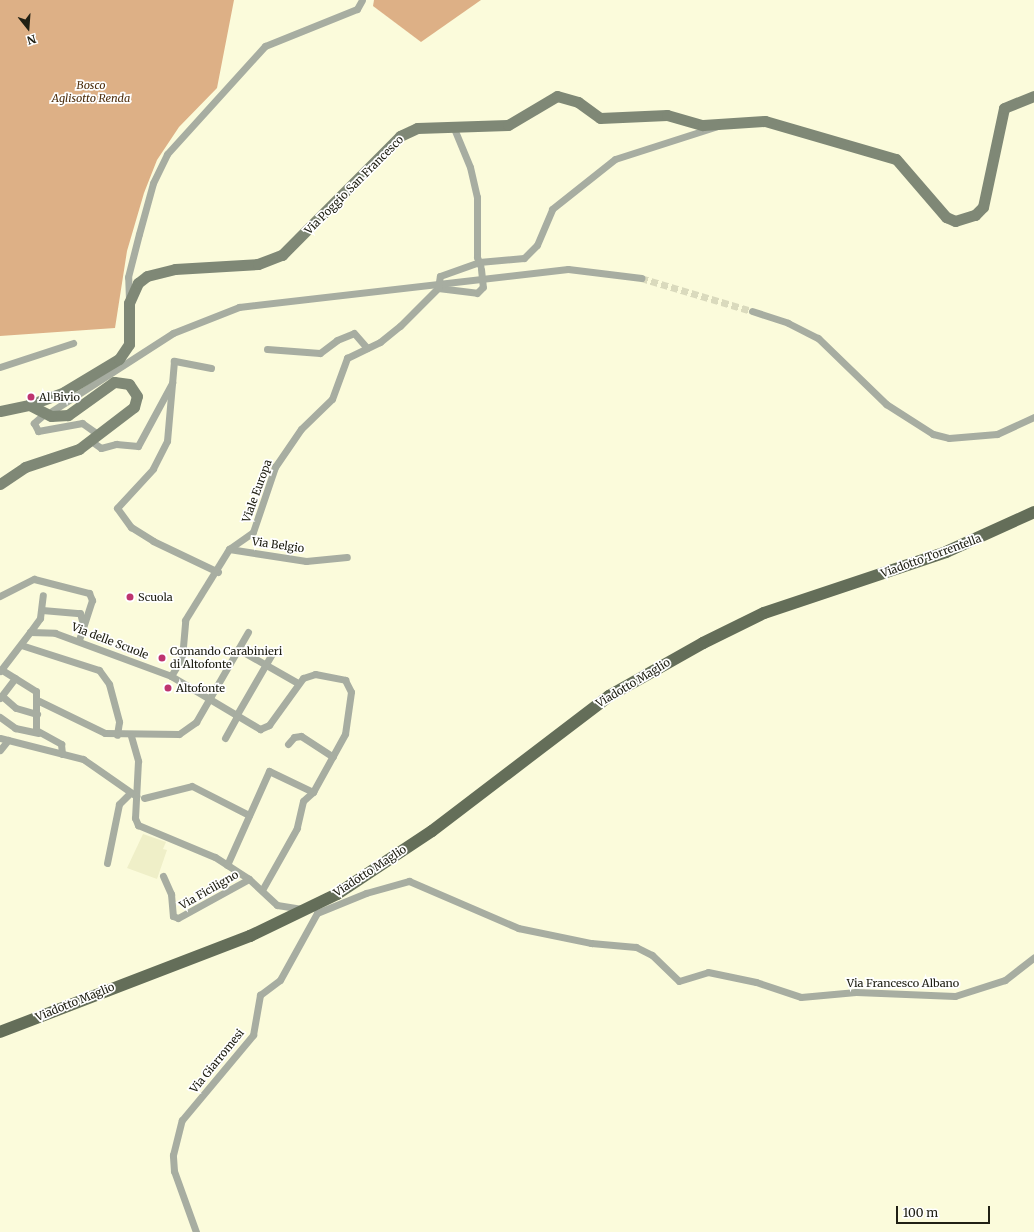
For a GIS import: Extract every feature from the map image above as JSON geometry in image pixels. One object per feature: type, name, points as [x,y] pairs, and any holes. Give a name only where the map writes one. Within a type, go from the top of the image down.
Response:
[{"type":"main road","name":"Viadotto Torrentella","points":[[703,642],[764,613],[946,552],[1034,512]]},
{"type":"main road","name":"Viadotto Maglio","points":[[0,1032],[250,936],[337,894],[432,831],[603,700],[703,642]]},
{"type":"street","points":[[129,303],[128,277],[153,183],[167,154],[265,46],[357,9],[362,0]]},
{"type":"street","name":"Via Poggio San Francesco","points":[[29,406],[84,382],[123,356],[129,340],[129,303],[138,283],[156,272],[258,264],[275,259],[303,236],[400,136],[422,127],[508,125],[557,96],[578,102],[600,118],[667,116],[703,125],[776,123],[896,159],[946,217],[955,221],[975,215],[983,207],[1004,108],[1034,96]]},
{"type":"street","name":"Viale Europa","points":[[171,676],[182,658],[185,620],[218,572],[229,549],[253,532],[275,467],[301,429],[332,399],[344,361],[390,335],[438,285],[440,276],[480,266],[524,258],[537,245],[552,209],[615,159],[720,125]]},
{"type":"street","points":[[438,285],[477,293],[482,287],[477,197],[470,167],[453,126]]},
{"type":"street","points":[[52,412],[181,328],[239,307],[568,269],[641,278]]},
{"type":"street","points":[[752,311],[788,323],[818,338],[886,404],[934,434],[949,438],[997,434],[1034,417]]},
{"type":"street","points":[[267,349],[320,353],[337,340],[354,333],[367,348]]},
{"type":"street","points":[[2,364],[73,343]]},
{"type":"street","points":[[211,368],[174,361],[167,442],[153,469],[118,504],[117,510],[131,527],[153,541],[218,572]]},
{"type":"street","points":[[0,410],[29,406],[60,417],[114,382],[129,384],[137,396],[134,407],[95,438],[69,453],[25,467],[0,484]]},
{"type":"street","points":[[42,416],[34,423],[38,431],[82,423],[102,448],[116,444],[138,446],[172,383]]},
{"type":"street","name":"Via Belgio","points":[[229,549],[306,561],[347,557]]},
{"type":"street","points":[[0,596],[34,579],[89,593],[93,599],[79,640]]},
{"type":"street","points":[[38,732],[37,714],[39,701],[34,689],[1,670],[30,632],[42,610],[43,594]]},
{"type":"street","points":[[42,610],[80,613],[84,625]]},
{"type":"street","name":"Via delle Scuole","points":[[30,632],[40,630],[79,640],[171,676],[257,728],[269,725],[296,682]]},
{"type":"street","points":[[39,701],[105,733],[131,736],[179,734],[196,722],[248,632]]},
{"type":"street","points":[[21,645],[99,670],[109,684],[119,722],[117,735]]},
{"type":"street","points":[[238,649],[296,682],[311,675],[330,676],[341,678],[350,687],[347,725],[333,757],[313,792],[303,801],[297,828],[262,890]]},
{"type":"street","points":[[225,738],[272,652]]},
{"type":"street","points":[[15,678],[1,697],[16,708],[37,714]]},
{"type":"street","points":[[0,717],[25,732],[38,732],[61,744],[62,754]]},
{"type":"street","points":[[131,736],[138,761],[137,797]]},
{"type":"street","points":[[288,744],[294,737],[301,736],[333,757]]},
{"type":"street","points":[[0,738],[84,760],[137,797]]},
{"type":"street","points":[[0,750],[8,740]]},
{"type":"street","points":[[226,864],[248,815],[271,770],[313,792]]},
{"type":"street","points":[[107,863],[119,804],[137,797],[182,785],[192,786],[248,815]]},
{"type":"street","name":"Via Ficiligno","points":[[137,797],[136,822],[144,830],[215,857],[250,879],[277,905],[317,913]]},
{"type":"street","name":"Via Ficiligno","points":[[163,876],[171,894],[173,916],[178,918],[250,879]]},
{"type":"street","name":"Via Francesco Albano","points":[[317,913],[366,893],[410,881],[518,928],[591,943],[636,947],[652,955],[679,981],[708,972],[756,982],[801,997],[856,992],[955,996],[1005,980],[1034,957]]},
{"type":"street","name":"Via Giarromesi","points":[[196,1232],[174,1171],[173,1155],[182,1120],[253,1035],[260,995],[280,980],[317,913]]},
{"type":"shaded area","points":[[143,834],[166,842],[163,849],[167,850],[157,879],[127,868]]},
{"type":"green space","name":"Bosco Aglisotto Renda","points":[[0,0],[234,0],[217,88],[179,127],[157,160],[144,193],[127,251],[115,328],[0,336]]},
{"type":"green space","points":[[374,0],[481,0],[421,42],[373,6]]},
{"type":"tunnel","points":[[641,278],[752,311]]},
{"type":"place","name":"Al Bivio","points":[[31,397]]},
{"type":"place","name":"Scuola","points":[[130,597]]},
{"type":"place","name":"Comando Carabinieri di Altofonte","points":[[162,658]]},
{"type":"place","name":"Altofonte","points":[[168,688]]}]
